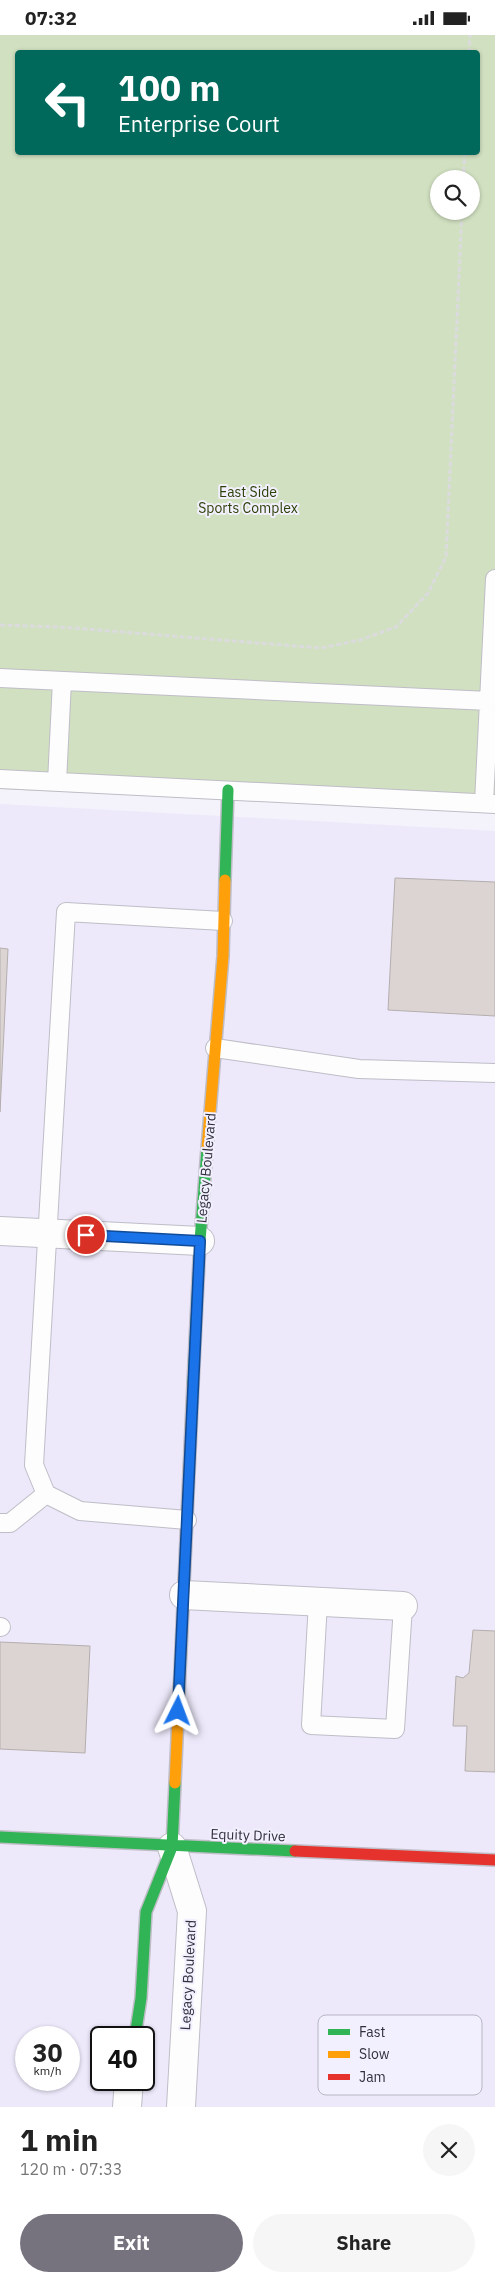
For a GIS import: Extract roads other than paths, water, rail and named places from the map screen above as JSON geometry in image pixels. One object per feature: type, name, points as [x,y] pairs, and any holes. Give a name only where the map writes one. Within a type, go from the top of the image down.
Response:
[{"type":"street","name":"Legacy Boulevard","points":[[137,2026],[141,1998],[146,1912],[172,1847],[200,1241],[223,921],[228,790]]},
{"type":"street","points":[[0,1231],[200,1241]]},
{"type":"street","points":[[184,1595],[403,1606]]},
{"type":"street","name":"Equity Drive","points":[[0,1837],[172,1847],[495,1860]]},
{"type":"street","name":"Legacy Boulevard","points":[[172,1847],[192,1911],[180,2107]]},
{"type":"street","points":[[127,2107],[128,2091]]},
{"type":"lane","points":[[0,779],[490,803],[489,701],[495,579]]},
{"type":"lane","points":[[0,678],[489,701]]},
{"type":"lane","points":[[57,782],[62,681]]},
{"type":"lane","points":[[187,1520],[80,1511],[46,1494],[34,1465],[66,912],[223,921]]},
{"type":"lane","points":[[215,1048],[359,1069],[495,1073]]},
{"type":"lane","points":[[0,1523],[10,1523],[46,1494]]},
{"type":"lane","points":[[318,1602],[311,1725],[396,1729],[403,1606]]},
{"type":"park label","name":"East Side Sports Complex","points":[[248,500]]}]
